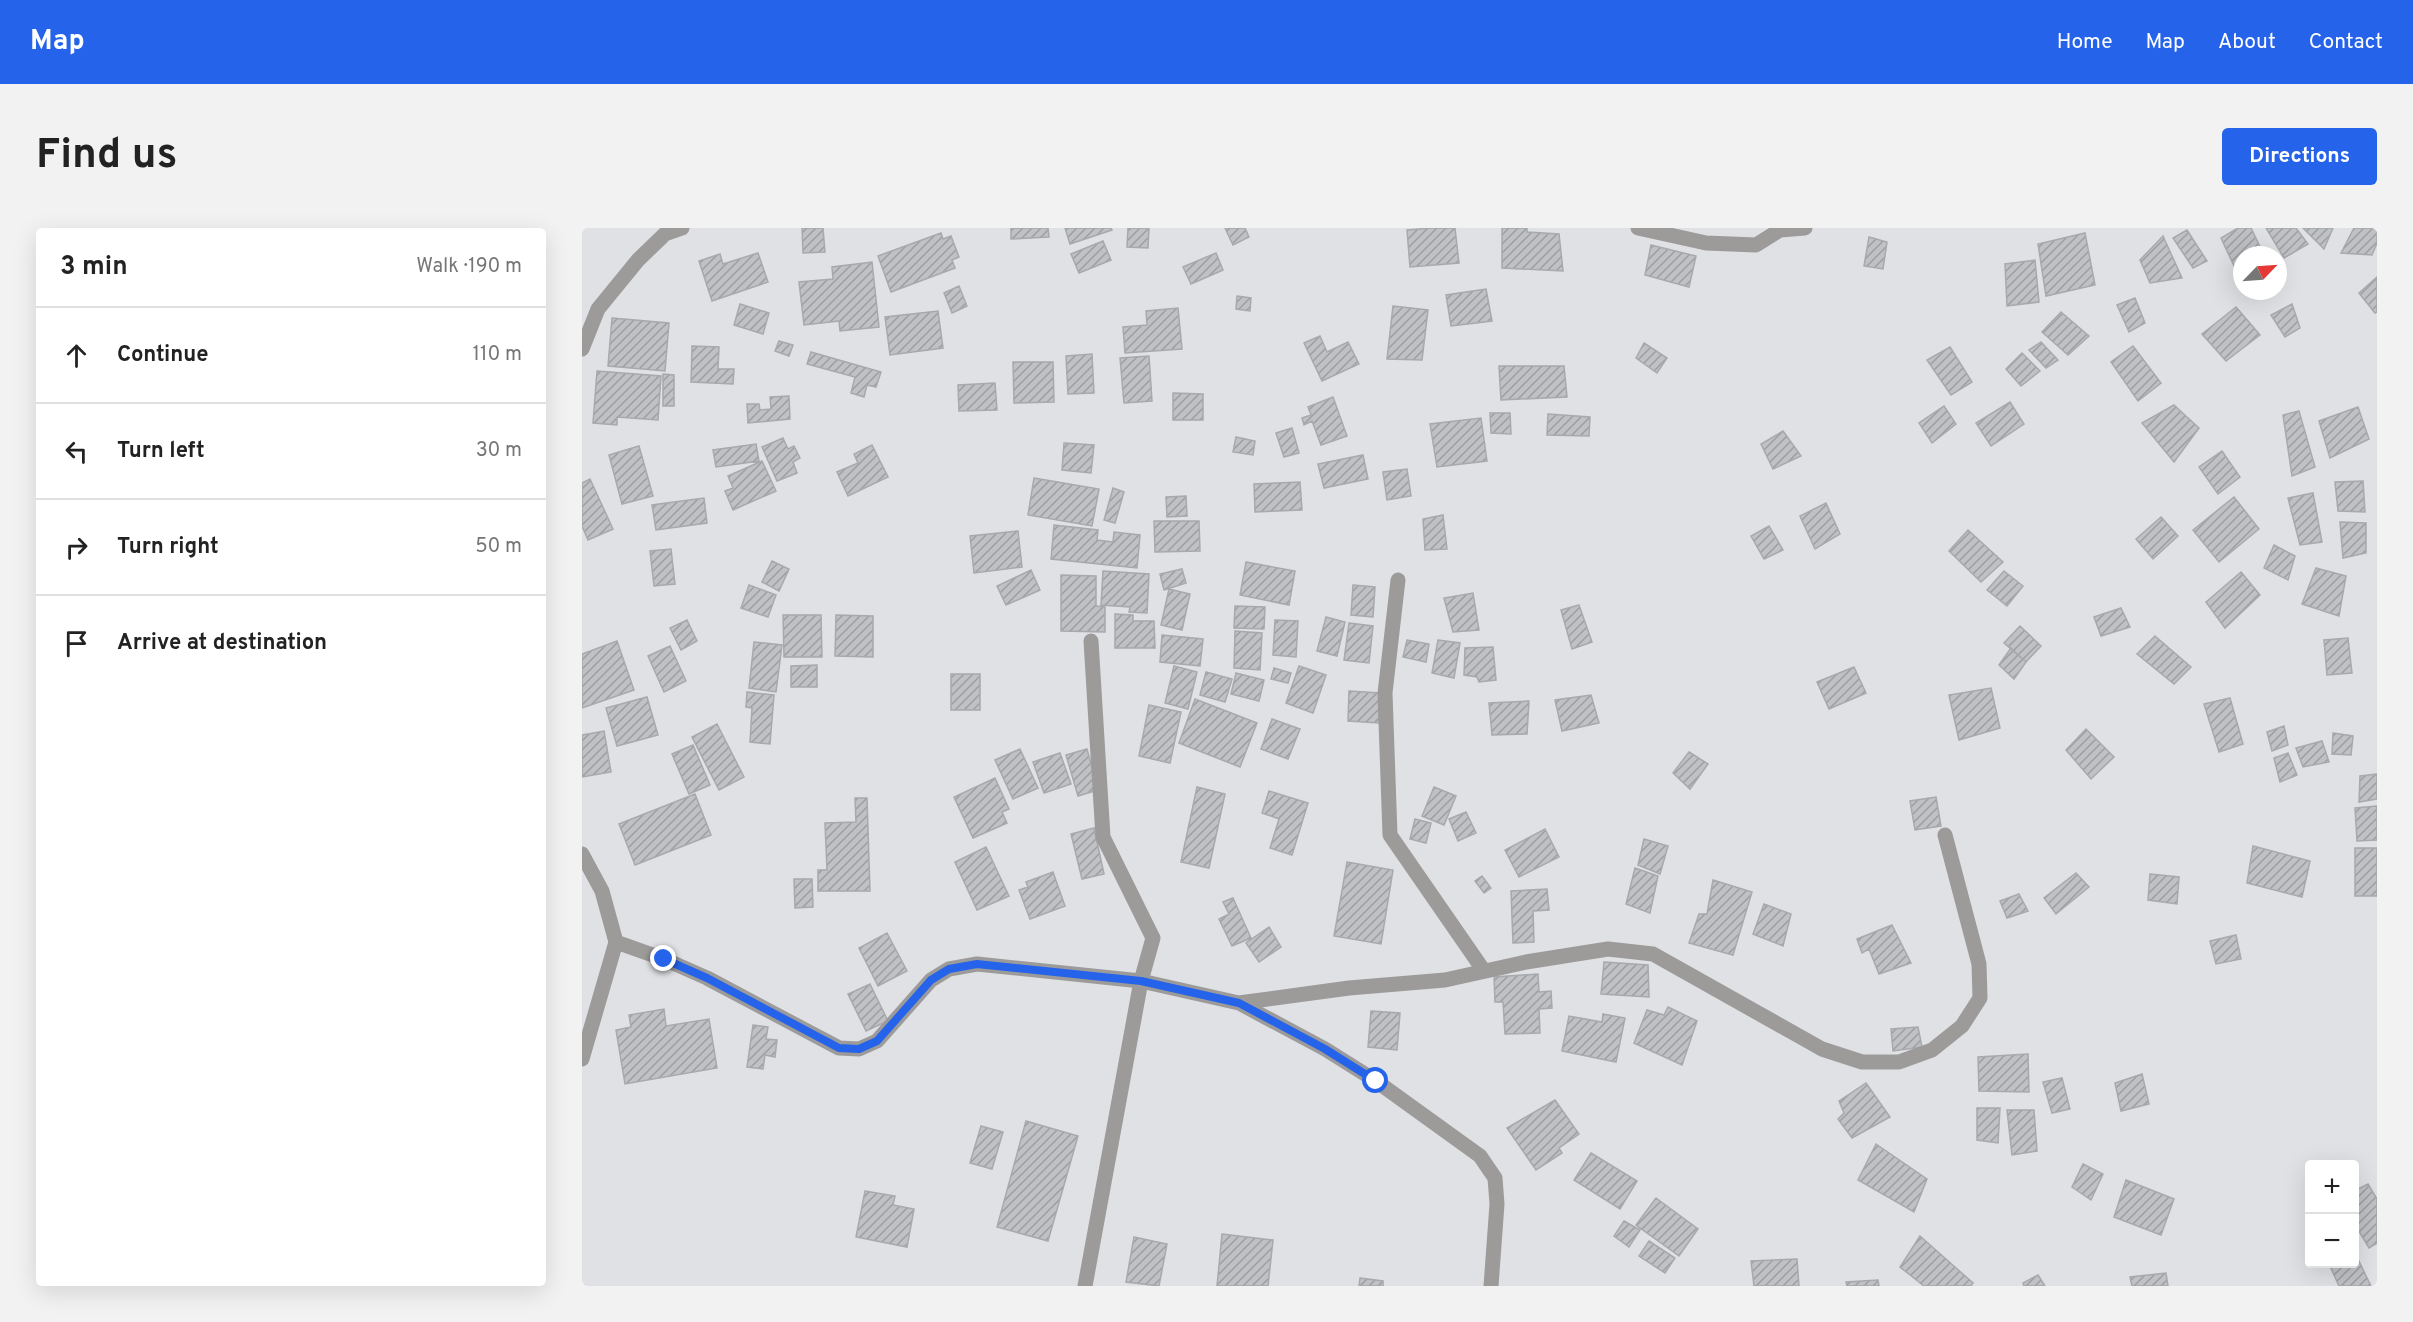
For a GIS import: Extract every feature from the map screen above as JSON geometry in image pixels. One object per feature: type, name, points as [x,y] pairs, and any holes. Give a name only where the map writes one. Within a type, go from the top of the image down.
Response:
[{"type":"street","points":[[582,349],[598,309],[638,260],[665,231],[682,228]]},
{"type":"street","points":[[1638,228],[1706,243],[1756,245],[1779,230],[1805,228]]},
{"type":"street","points":[[1398,580],[1385,693],[1390,835],[1484,971]]},
{"type":"street","points":[[1085,1286],[1141,981],[1153,938],[1103,837],[1091,640]]},
{"type":"street","points":[[1239,1003],[1349,988],[1445,980],[1526,962],[1608,949],[1653,954],[1822,1049],[1862,1062],[1899,1062],[1932,1050],[1962,1026],[1980,998],[1979,964],[1945,835]]},
{"type":"street","points":[[582,854],[602,891],[616,942],[582,1059]]},
{"type":"street","points":[[616,942],[664,959],[707,978],[839,1048],[859,1049],[877,1041],[931,980],[949,969],[977,964],[1141,981],[1239,1003],[1325,1049],[1480,1156],[1495,1179],[1497,1204],[1491,1286]]},
{"type":"building","points":[[802,228],[823,228],[825,252],[803,253]]},
{"type":"building","points":[[1011,228],[1048,228],[1049,237],[1011,239]]},
{"type":"building","points":[[1065,228],[1111,228],[1112,230],[1070,244]]},
{"type":"building","points":[[1128,228],[1149,228],[1148,248],[1127,247]]},
{"type":"building","points":[[1225,228],[1245,228],[1249,237],[1233,245]]},
{"type":"building","points":[[1455,228],[1459,263],[1410,267],[1407,230]]},
{"type":"building","points":[[1502,228],[1527,228],[1527,232],[1559,234],[1563,271],[1502,268]]},
{"type":"building","points":[[2238,228],[2251,228],[2260,246],[2233,246],[2233,264],[2221,238]]},
{"type":"building","points":[[2266,228],[2296,228],[2308,244],[2287,256],[2287,246],[2277,246]]},
{"type":"building","points":[[2303,228],[2333,228],[2324,249]]},
{"type":"building","points":[[2354,228],[2377,228],[2377,243],[2372,255],[2341,253]]},
{"type":"building","points":[[2187,230],[2207,261],[2193,268],[2173,238]]},
{"type":"building","points":[[941,233],[943,239],[951,236],[959,257],[952,260],[955,268],[891,292],[878,256]]},
{"type":"building","points":[[2085,233],[2095,285],[2046,296],[2038,244]]},
{"type":"building","points":[[2163,236],[2182,278],[2150,283],[2140,260]]},
{"type":"building","points":[[1869,237],[1887,242],[1883,269],[1864,266]]},
{"type":"building","points":[[1103,241],[1111,260],[1079,273],[1071,254]]},
{"type":"building","points":[[1651,245],[1696,256],[1689,287],[1645,275]]},
{"type":"building","points":[[758,253],[768,282],[712,301],[699,261],[720,254],[723,264]]},
{"type":"building","points":[[1216,253],[1223,270],[1191,284],[1183,267]]},
{"type":"building","points":[[2035,260],[2039,302],[2007,306],[2005,264]]},
{"type":"building","points":[[872,262],[879,327],[840,331],[839,321],[804,325],[799,282],[833,279],[832,267]]},
{"type":"building","points":[[2377,277],[2377,312],[2375,313],[2359,293]]},
{"type":"building","points":[[959,286],[967,306],[952,313],[944,293]]},
{"type":"building","points":[[1486,289],[1492,321],[1451,326],[1446,295]]},
{"type":"building","points":[[1237,296],[1251,298],[1250,311],[1236,309]]},
{"type":"building","points":[[2135,298],[2145,323],[2129,332],[2117,305]]},
{"type":"building","points":[[740,304],[769,313],[763,334],[734,325]]},
{"type":"building","points":[[2292,304],[2300,328],[2285,337],[2271,315]]},
{"type":"building","points":[[1393,306],[1428,310],[1422,360],[1387,359]]},
{"type":"building","points":[[2236,307],[2260,335],[2226,361],[2202,334]]},
{"type":"building","points":[[1178,308],[1182,349],[1125,353],[1123,327],[1147,325],[1146,311]]},
{"type":"building","points":[[938,311],[943,348],[890,355],[885,317]]},
{"type":"building","points":[[2061,312],[2089,336],[2068,355],[2042,332]]},
{"type":"building","points":[[612,318],[669,323],[665,371],[608,366]]},
{"type":"building","points":[[1320,336],[1327,352],[1348,342],[1359,364],[1322,381],[1304,343]]},
{"type":"building","points":[[779,341],[793,345],[789,356],[775,351]]},
{"type":"building","points":[[2041,342],[2058,360],[2046,368],[2029,350]]},
{"type":"building","points":[[1644,343],[1667,358],[1657,373],[1636,358]]},
{"type":"building","points":[[692,346],[719,347],[718,369],[734,369],[733,384],[691,382]]},
{"type":"building","points":[[2133,346],[2161,383],[2138,401],[2111,362]]},
{"type":"building","points":[[1950,347],[1972,382],[1951,395],[1927,360]]},
{"type":"building","points":[[811,352],[881,372],[876,387],[867,385],[864,397],[851,393],[855,377],[807,364]]},
{"type":"building","points":[[2022,353],[2040,371],[2021,386],[2006,369]]},
{"type":"building","points":[[1092,354],[1094,393],[1068,394],[1066,356]]},
{"type":"building","points":[[1149,356],[1152,401],[1124,403],[1120,358]]},
{"type":"building","points":[[1013,362],[1053,362],[1054,402],[1014,403]]},
{"type":"building","points":[[1499,366],[1564,366],[1567,397],[1501,400]]},
{"type":"building","points":[[597,371],[661,376],[658,420],[617,417],[617,425],[593,423]]},
{"type":"building","points":[[663,374],[674,375],[674,406],[663,406]]},
{"type":"building","points":[[995,383],[997,410],[959,411],[958,385]]},
{"type":"building","points":[[1173,393],[1203,394],[1203,420],[1173,420]]},
{"type":"building","points":[[789,396],[790,419],[748,423],[747,404],[759,404],[760,410],[771,409],[770,397]]},
{"type":"building","points":[[1333,397],[1347,436],[1321,445],[1312,421],[1304,425],[1302,418],[1311,415],[1308,407]]},
{"type":"building","points":[[2010,402],[2024,424],[1991,446],[1976,423]]},
{"type":"building","points":[[2174,405],[2199,428],[2174,462],[2142,423]]},
{"type":"building","points":[[1944,406],[1956,424],[1932,443],[1919,423]]},
{"type":"building","points":[[2358,407],[2369,439],[2330,458],[2319,421]]},
{"type":"building","points":[[2299,411],[2315,467],[2292,476],[2283,415]]},
{"type":"building","points":[[1490,413],[1510,413],[1511,434],[1491,433]]},
{"type":"building","points":[[1548,414],[1590,417],[1589,436],[1547,435]]},
{"type":"building","points":[[1481,418],[1487,461],[1437,467],[1430,424]]},
{"type":"building","points":[[1292,428],[1299,453],[1284,457],[1276,433]]},
{"type":"building","points":[[1783,431],[1801,456],[1773,469],[1761,444]]},
{"type":"building","points":[[1236,437],[1255,441],[1253,455],[1233,452]]},
{"type":"building","points":[[783,438],[788,449],[794,446],[800,458],[793,462],[797,473],[777,481],[762,447]]},
{"type":"building","points":[[1064,443],[1094,445],[1091,473],[1062,470]]},
{"type":"building","points":[[756,444],[759,461],[716,467],[713,450]]},
{"type":"building","points":[[872,445],[888,477],[848,496],[837,472],[858,463],[854,454]]},
{"type":"building","points":[[639,446],[653,496],[622,504],[609,455]]},
{"type":"building","points":[[2222,451],[2240,477],[2218,494],[2199,467]]},
{"type":"building","points":[[1363,455],[1368,479],[1324,488],[1318,464]]},
{"type":"building","points":[[762,461],[776,491],[733,510],[725,491],[733,488],[728,476]]},
{"type":"building","points":[[1407,469],[1411,496],[1387,500],[1383,472]]},
{"type":"building","points":[[1034,478],[1099,489],[1092,526],[1028,515]]},
{"type":"building","points":[[590,479],[613,529],[588,540],[582,526],[582,483]]},
{"type":"building","points":[[2363,481],[2365,512],[2338,511],[2335,482]]},
{"type":"building","points":[[1300,482],[1302,510],[1255,512],[1254,484]]},
{"type":"building","points":[[1113,488],[1124,492],[1115,523],[1104,520]]},
{"type":"building","points":[[2313,493],[2322,542],[2300,545],[2288,498]]},
{"type":"building","points":[[1186,496],[1187,516],[1167,517],[1166,497]]},
{"type":"building","points":[[2234,497],[2259,529],[2219,562],[2193,530]]},
{"type":"building","points":[[704,498],[707,523],[656,530],[652,505]]},
{"type":"building","points":[[1826,503],[1840,534],[1815,549],[1800,516]]},
{"type":"building","points":[[1443,515],[1447,549],[1425,550],[1423,519]]},
{"type":"building","points":[[2161,517],[2178,536],[2153,559],[2136,539]]},
{"type":"building","points":[[1154,521],[1199,521],[1200,551],[1155,552]]},
{"type":"building","points":[[2340,522],[2366,523],[2366,553],[2343,558]]},
{"type":"building","points":[[1054,525],[1098,530],[1097,540],[1113,542],[1114,532],[1140,535],[1137,568],[1051,559]]},
{"type":"building","points":[[1769,526],[1783,550],[1764,559],[1751,536]]},
{"type":"building","points":[[1968,530],[2003,562],[1981,582],[1949,551]]},
{"type":"building","points":[[1018,531],[1022,567],[974,573],[970,536]]},
{"type":"building","points":[[2274,545],[2295,556],[2288,580],[2264,568]]},
{"type":"building","points":[[671,549],[675,584],[654,586],[650,551]]},
{"type":"building","points":[[772,561],[789,569],[779,591],[762,582]]},
{"type":"building","points":[[1246,562],[1295,571],[1289,605],[1240,595]]},
{"type":"building","points":[[2316,568],[2346,576],[2339,616],[2302,604]]},
{"type":"building","points":[[1182,569],[1186,583],[1164,590],[1160,574]]},
{"type":"building","points":[[1031,570],[1040,590],[1006,605],[997,586]]},
{"type":"building","points":[[1103,571],[1149,574],[1147,613],[1129,612],[1130,607],[1101,605]]},
{"type":"building","points":[[2004,571],[2023,586],[2007,606],[1987,590]]},
{"type":"building","points":[[2241,572],[2260,595],[2225,628],[2206,602]]},
{"type":"building","points":[[1061,575],[1096,576],[1096,606],[1105,607],[1105,632],[1061,631]]},
{"type":"building","points":[[749,585],[776,595],[768,617],[741,608]]},
{"type":"building","points":[[1353,585],[1375,587],[1373,617],[1351,615]]},
{"type":"building","points":[[1169,589],[1190,594],[1182,630],[1161,625]]},
{"type":"building","points":[[1473,593],[1479,630],[1453,632],[1444,598]]},
{"type":"building","points":[[1579,605],[1592,642],[1572,649],[1561,610]]},
{"type":"building","points":[[1235,606],[1265,607],[1264,629],[1234,628]]},
{"type":"building","points":[[2121,608],[2130,627],[2101,636],[2094,617]]},
{"type":"building","points":[[1115,614],[1133,615],[1133,621],[1154,621],[1155,648],[1115,648]]},
{"type":"building","points":[[783,615],[821,615],[822,657],[784,657]]},
{"type":"building","points":[[836,615],[873,616],[873,657],[835,656]]},
{"type":"building","points":[[1326,617],[1345,622],[1337,656],[1317,651]]},
{"type":"building","points":[[687,620],[697,641],[681,650],[670,628]]},
{"type":"building","points":[[1275,620],[1298,621],[1296,657],[1273,655]]},
{"type":"building","points":[[1349,623],[1373,626],[1369,663],[1344,660]]},
{"type":"building","points":[[2020,626],[2041,646],[2026,662],[2004,643]]},
{"type":"building","points":[[1235,631],[1262,633],[1260,670],[1234,668]]},
{"type":"building","points":[[1162,635],[1203,639],[1200,666],[1160,662]]},
{"type":"building","points":[[2155,636],[2191,667],[2174,684],[2137,654]]},
{"type":"building","points":[[2348,638],[2352,673],[2327,675],[2324,640]]},
{"type":"building","points":[[1407,640],[1429,644],[1426,662],[1403,657]]},
{"type":"building","points":[[1438,640],[1460,643],[1454,678],[1432,673]]},
{"type":"building","points":[[617,641],[634,690],[582,708],[582,654]]},
{"type":"building","points":[[754,642],[782,645],[776,692],[749,688]]},
{"type":"building","points":[[670,646],[686,681],[664,692],[648,656]]},
{"type":"building","points":[[1493,647],[1496,680],[1479,682],[1477,677],[1464,675],[1465,648]]},
{"type":"building","points":[[2011,648],[2026,662],[2014,679],[1999,665]]},
{"type":"building","points":[[817,665],[817,687],[791,687],[791,666]]},
{"type":"building","points":[[1174,666],[1197,672],[1188,709],[1165,703]]},
{"type":"building","points":[[1299,666],[1326,675],[1313,713],[1286,703]]},
{"type":"building","points":[[1854,667],[1866,693],[1829,709],[1817,682]]},
{"type":"building","points":[[1274,668],[1291,673],[1288,683],[1271,679]]},
{"type":"building","points":[[1206,672],[1232,679],[1225,702],[1200,695]]},
{"type":"building","points":[[1236,673],[1264,680],[1259,701],[1231,694]]},
{"type":"building","points":[[951,674],[980,674],[980,710],[951,710]]},
{"type":"building","points":[[1991,688],[2000,728],[1959,740],[1949,695]]},
{"type":"building","points":[[1349,691],[1380,693],[1379,723],[1348,721]]},
{"type":"building","points":[[747,692],[774,695],[770,744],[750,742],[752,708],[746,707]]},
{"type":"building","points":[[1591,695],[1599,723],[1562,731],[1555,700]]},
{"type":"building","points":[[647,697],[658,735],[617,746],[606,708]]},
{"type":"building","points":[[2230,698],[2243,744],[2219,752],[2204,704]]},
{"type":"building","points":[[1195,699],[1257,723],[1240,767],[1179,743]]},
{"type":"building","points":[[1529,701],[1527,734],[1492,735],[1489,703]]},
{"type":"building","points":[[1149,705],[1181,712],[1170,763],[1139,756]]},
{"type":"building","points":[[1272,719],[1300,729],[1288,759],[1261,749]]},
{"type":"building","points":[[717,724],[744,777],[719,790],[692,737]]},
{"type":"building","points":[[2284,726],[2288,745],[2272,751],[2267,732]]},
{"type":"building","points":[[2086,729],[2114,757],[2091,779],[2066,750]]},
{"type":"building","points":[[604,731],[611,772],[582,777],[582,735]]},
{"type":"building","points":[[2333,733],[2353,736],[2351,755],[2332,754]]},
{"type":"building","points":[[2322,741],[2329,762],[2303,767],[2296,748]]},
{"type":"building","points":[[693,745],[710,785],[689,794],[672,754]]},
{"type":"building","points":[[1020,749],[1038,788],[1013,799],[995,760]]},
{"type":"building","points":[[1087,749],[1098,790],[1078,796],[1066,755]]},
{"type":"building","points":[[1689,752],[1708,764],[1690,789],[1673,773]]},
{"type":"building","points":[[1060,753],[1071,784],[1044,793],[1033,762]]},
{"type":"building","points":[[2288,753],[2297,775],[2280,782],[2274,758]]},
{"type":"building","points":[[2377,774],[2377,799],[2359,802],[2360,776]]},
{"type":"building","points":[[995,778],[1009,809],[1002,812],[1007,823],[973,838],[954,797]]},
{"type":"building","points":[[1197,787],[1225,794],[1209,868],[1181,862]]},
{"type":"building","points":[[1434,787],[1456,796],[1444,825],[1422,816]]},
{"type":"building","points":[[1269,791],[1308,803],[1292,855],[1270,848],[1279,819],[1262,813]]},
{"type":"building","points":[[695,794],[711,835],[635,865],[619,824]]},
{"type":"building","points":[[1936,797],[1941,826],[1915,830],[1910,801]]},
{"type":"building","points":[[855,798],[867,798],[870,891],[818,891],[818,870],[827,870],[825,823],[856,822]]},
{"type":"building","points":[[2377,806],[2377,840],[2357,841],[2355,808]]},
{"type":"building","points":[[1466,812],[1476,833],[1458,841],[1449,819]]},
{"type":"building","points":[[1415,819],[1431,823],[1426,843],[1410,839]]},
{"type":"building","points":[[1094,828],[1104,874],[1082,879],[1071,834]]},
{"type":"building","points":[[1545,829],[1559,857],[1519,877],[1505,850]]},
{"type":"building","points":[[1644,839],[1668,846],[1660,874],[1638,865]]},
{"type":"building","points":[[2253,846],[2310,861],[2302,897],[2247,883]]},
{"type":"building","points":[[986,847],[1009,896],[977,910],[955,862]]},
{"type":"building","points":[[2355,848],[2377,848],[2377,896],[2355,896]]},
{"type":"building","points":[[1347,862],[1393,870],[1381,944],[1334,936]]},
{"type":"building","points":[[1635,868],[1658,876],[1650,913],[1626,904]]},
{"type":"building","points":[[1053,872],[1065,906],[1030,919],[1019,890],[1028,887],[1026,882]]},
{"type":"building","points":[[2076,873],[2089,887],[2056,914],[2044,898]]},
{"type":"building","points":[[2150,874],[2179,877],[2177,904],[2148,900]]},
{"type":"building","points":[[1482,876],[1491,888],[1484,893],[1475,881]]},
{"type":"building","points":[[794,879],[812,879],[813,907],[795,908]]},
{"type":"building","points":[[1713,880],[1752,892],[1733,955],[1689,943],[1699,914],[1707,914]]},
{"type":"building","points":[[1547,889],[1549,910],[1533,911],[1534,942],[1513,943],[1511,891]]},
{"type":"building","points":[[2019,894],[2028,911],[2007,918],[2000,901]]},
{"type":"building","points":[[1233,898],[1251,938],[1232,946],[1219,919],[1229,914],[1223,902]]},
{"type":"building","points":[[1764,904],[1791,914],[1783,946],[1753,934]]},
{"type":"building","points":[[1892,925],[1911,963],[1879,974],[1869,949],[1862,953],[1857,939]]},
{"type":"building","points":[[1269,927],[1281,947],[1259,962],[1246,943]]},
{"type":"building","points":[[887,933],[907,971],[878,986],[859,948]]},
{"type":"building","points":[[2236,935],[2241,959],[2216,964],[2210,941]]},
{"type":"building","points":[[1604,962],[1648,965],[1649,997],[1601,994]]},
{"type":"building","points":[[1538,974],[1539,992],[1551,991],[1552,1008],[1539,1009],[1540,1033],[1505,1034],[1503,1002],[1495,1002],[1494,977]]},
{"type":"building","points":[[870,984],[888,1021],[866,1031],[848,994]]},
{"type":"building","points":[[1668,1007],[1697,1021],[1682,1065],[1634,1043],[1647,1010],[1664,1015]]},
{"type":"building","points":[[664,1009],[666,1026],[709,1019],[717,1068],[625,1084],[616,1030],[631,1027],[629,1015]]},
{"type":"building","points":[[1371,1011],[1400,1013],[1397,1050],[1368,1047]]},
{"type":"building","points":[[1603,1014],[1625,1018],[1616,1062],[1562,1051],[1569,1016],[1602,1022]]},
{"type":"building","points":[[753,1025],[768,1027],[766,1039],[777,1040],[775,1057],[765,1055],[763,1069],[747,1067]]},
{"type":"building","points":[[1918,1027],[1922,1047],[1893,1051],[1891,1029]]},
{"type":"building","points":[[2028,1054],[2029,1092],[1979,1091],[1978,1057]]},
{"type":"building","points":[[2142,1074],[2149,1104],[2121,1111],[2115,1083]]},
{"type":"building","points":[[2062,1078],[2070,1109],[2052,1113],[2043,1082]]},
{"type":"building","points":[[1866,1083],[1890,1117],[1852,1138],[1838,1119],[1844,1113],[1839,1101]]},
{"type":"building","points":[[1555,1100],[1579,1134],[1559,1148],[1562,1153],[1536,1170],[1507,1128]]},
{"type":"building","points":[[1977,1108],[2000,1108],[1998,1143],[1977,1140]]},
{"type":"building","points":[[2007,1110],[2034,1110],[2037,1151],[2012,1155]]},
{"type":"building","points":[[1026,1121],[1078,1136],[1048,1241],[997,1227]]},
{"type":"building","points":[[981,1126],[1003,1132],[992,1169],[970,1163]]},
{"type":"building","points":[[1876,1144],[1927,1179],[1914,1212],[1858,1180]]},
{"type":"building","points":[[1591,1153],[1637,1181],[1620,1209],[1574,1180]]},
{"type":"building","points":[[2083,1164],[2103,1174],[2091,1200],[2072,1187]]},
{"type":"building","points":[[2126,1180],[2174,1199],[2161,1235],[2114,1217]]},
{"type":"building","points":[[2368,1184],[2377,1199],[2377,1243],[2369,1248],[2359,1231],[2359,1188]]},
{"type":"building","points":[[865,1191],[895,1196],[893,1205],[914,1209],[907,1247],[856,1237]]},
{"type":"building","points":[[1656,1198],[1698,1229],[1679,1256],[1636,1225]]},
{"type":"building","points":[[1624,1221],[1640,1230],[1629,1247],[1614,1236]]},
{"type":"building","points":[[1222,1234],[1273,1240],[1268,1286],[1217,1286]]},
{"type":"building","points":[[1920,1236],[1973,1283],[1971,1286],[1924,1286],[1900,1267]]},
{"type":"building","points":[[1134,1237],[1167,1244],[1159,1286],[1126,1282]]},
{"type":"building","points":[[1649,1241],[1675,1258],[1665,1273],[1639,1256]]},
{"type":"building","points":[[1797,1259],[1799,1286],[1754,1286],[1751,1261]]},
{"type":"building","points":[[2359,1261],[2371,1286],[2339,1286],[2331,1268],[2359,1268]]},
{"type":"building","points":[[2166,1273],[2168,1286],[2132,1286],[2130,1277]]},
{"type":"building","points":[[2038,1275],[2045,1286],[2024,1286],[2023,1283]]},
{"type":"building","points":[[1360,1278],[1383,1281],[1383,1286],[1359,1286]]},
{"type":"building","points":[[1878,1280],[1879,1286],[1847,1286],[1846,1282]]},
{"type":"route","points":[[664,959],[707,978],[839,1048],[859,1049],[877,1041],[931,980],[949,969],[977,964],[1141,981],[1239,1003],[1325,1049],[1376,1081]]}]
